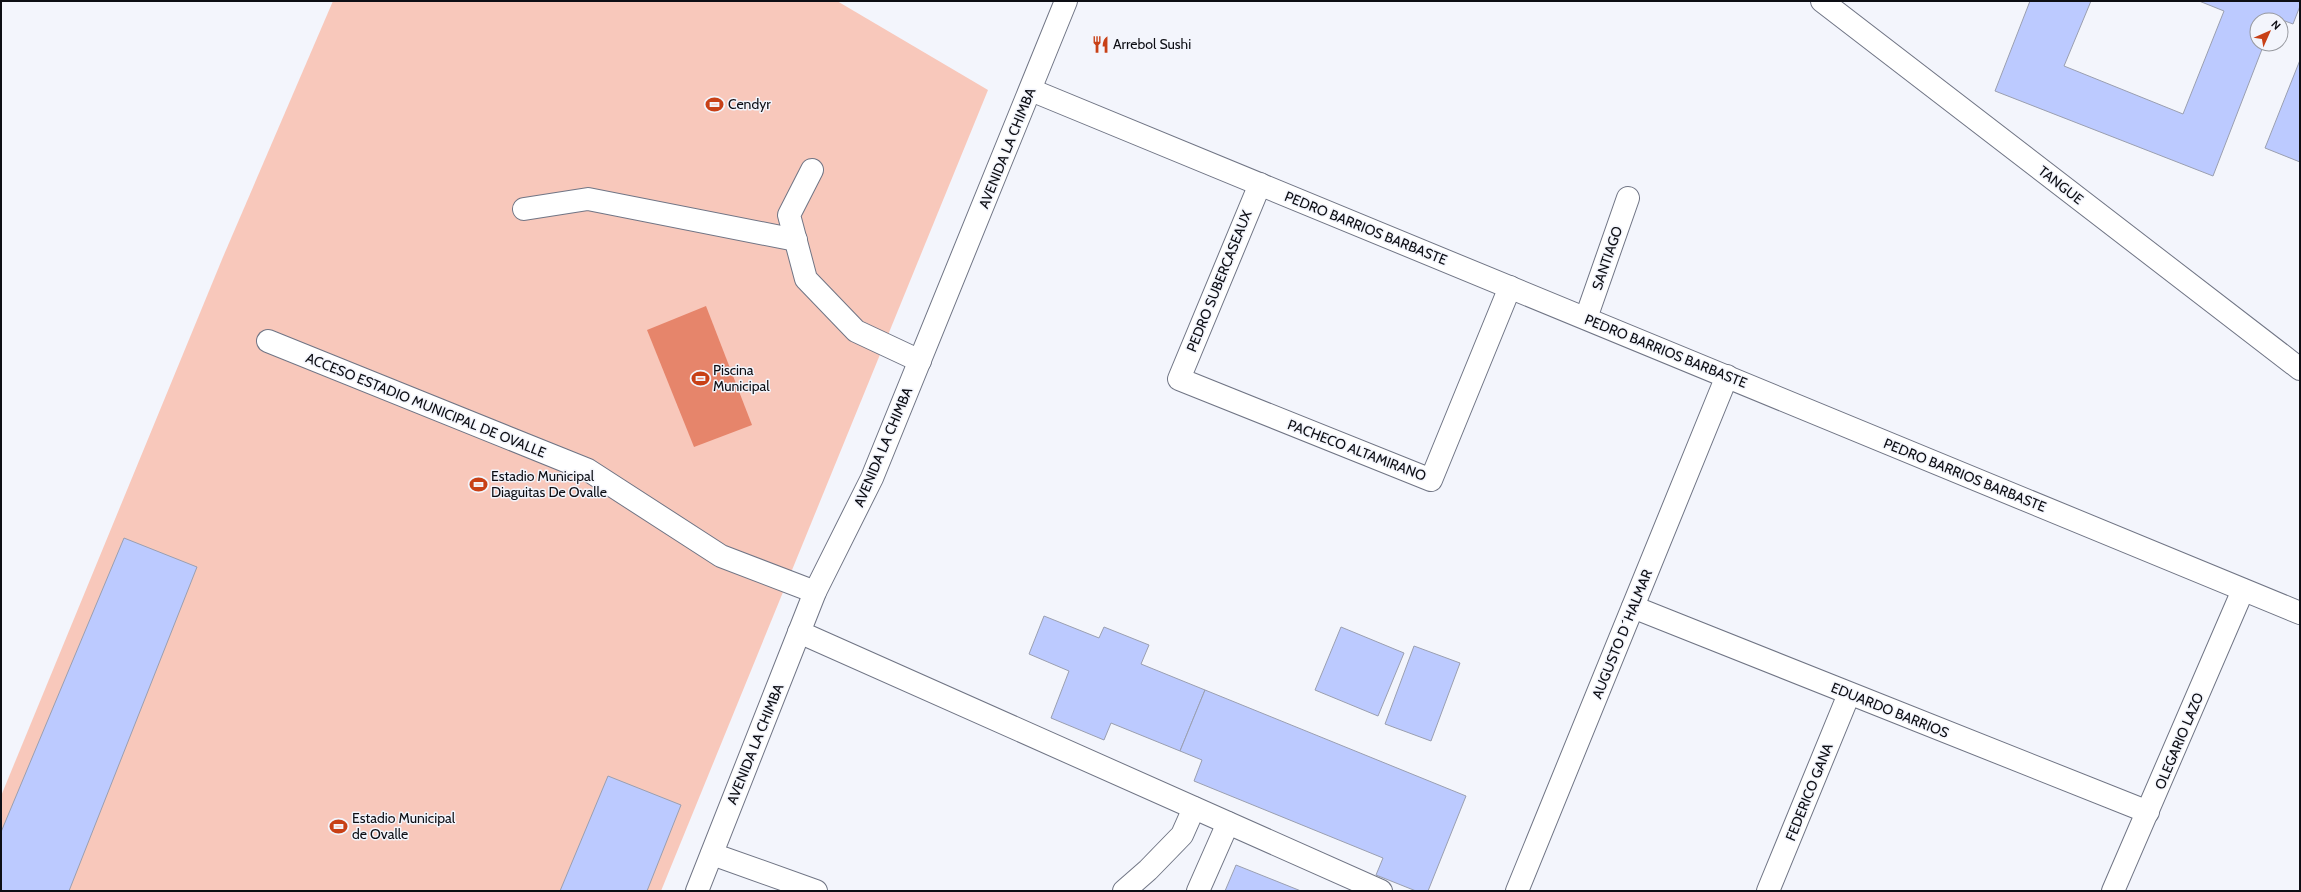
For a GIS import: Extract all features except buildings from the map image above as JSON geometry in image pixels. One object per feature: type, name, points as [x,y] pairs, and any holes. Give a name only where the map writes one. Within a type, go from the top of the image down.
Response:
[{"type":"street","name":"AVENIDA LA CHIMBA","points":[[697,891],[815,592],[872,478],[1066,1]]},
{"type":"street","name":"TANGUE","points":[[1822,1],[2299,365]]},
{"type":"street","name":"PEDRO BARRIOS BARBASTE","points":[[1031,90],[2300,613]]},
{"type":"street","points":[[812,170],[789,215],[806,279],[856,332],[920,361]]},
{"type":"street","name":"PEDRO SUBERCASEAUX","points":[[1179,379],[1260,184]]},
{"type":"street","name":"SANTIAGO","points":[[1586,318],[1628,198]]},
{"type":"street","points":[[524,209],[588,199],[796,240]]},
{"type":"street","name":"PACHECO ALTAMIRANO","points":[[1179,379],[1431,480],[1510,287]]},
{"type":"street","name":"ACCESO ESTADIO MUNICIPAL DE OVALLE","points":[[268,341],[588,470],[721,556],[815,592]]},
{"type":"street","name":"AUGUSTO D´HALMAR","points":[[1517,891],[1727,376]]},
{"type":"street","name":"OLEGARIO LAZO","points":[[2113,891],[2243,590]]},
{"type":"street","name":"EDUARDO BARRIOS","points":[[1633,607],[2148,812]]},
{"type":"street","points":[[800,632],[1381,891]]},
{"type":"street","name":"FEDERICO GANA","points":[[1769,891],[1849,694]]},
{"type":"street","points":[[1124,891],[1148,870],[1182,835],[1194,808]]},
{"type":"street","points":[[1198,891],[1228,823]]},
{"type":"street","points":[[712,854],[816,891]]},
{"type":"shaded area","name":"Estadio Municipal Diaguitas De Ovalle","points":[[333,1],[837,1],[988,90],[661,891],[1,891],[1,796],[223,257]]},
{"type":"shaded area","name":"Piscina Municipal","points":[[706,306],[752,425],[694,447],[647,330]]},
{"type":"place","name":"Arrebol Sushi","points":[[1100,44]]},
{"type":"place","name":"Cendyr","points":[[715,104]]},
{"type":"place","name":"Piscina Municipal","points":[[700,378]]},
{"type":"place","name":"Estadio Municipal Diaguitas De Ovalle","points":[[478,484]]},
{"type":"place","name":"Estadio Municipal de Ovalle","points":[[339,826]]}]
